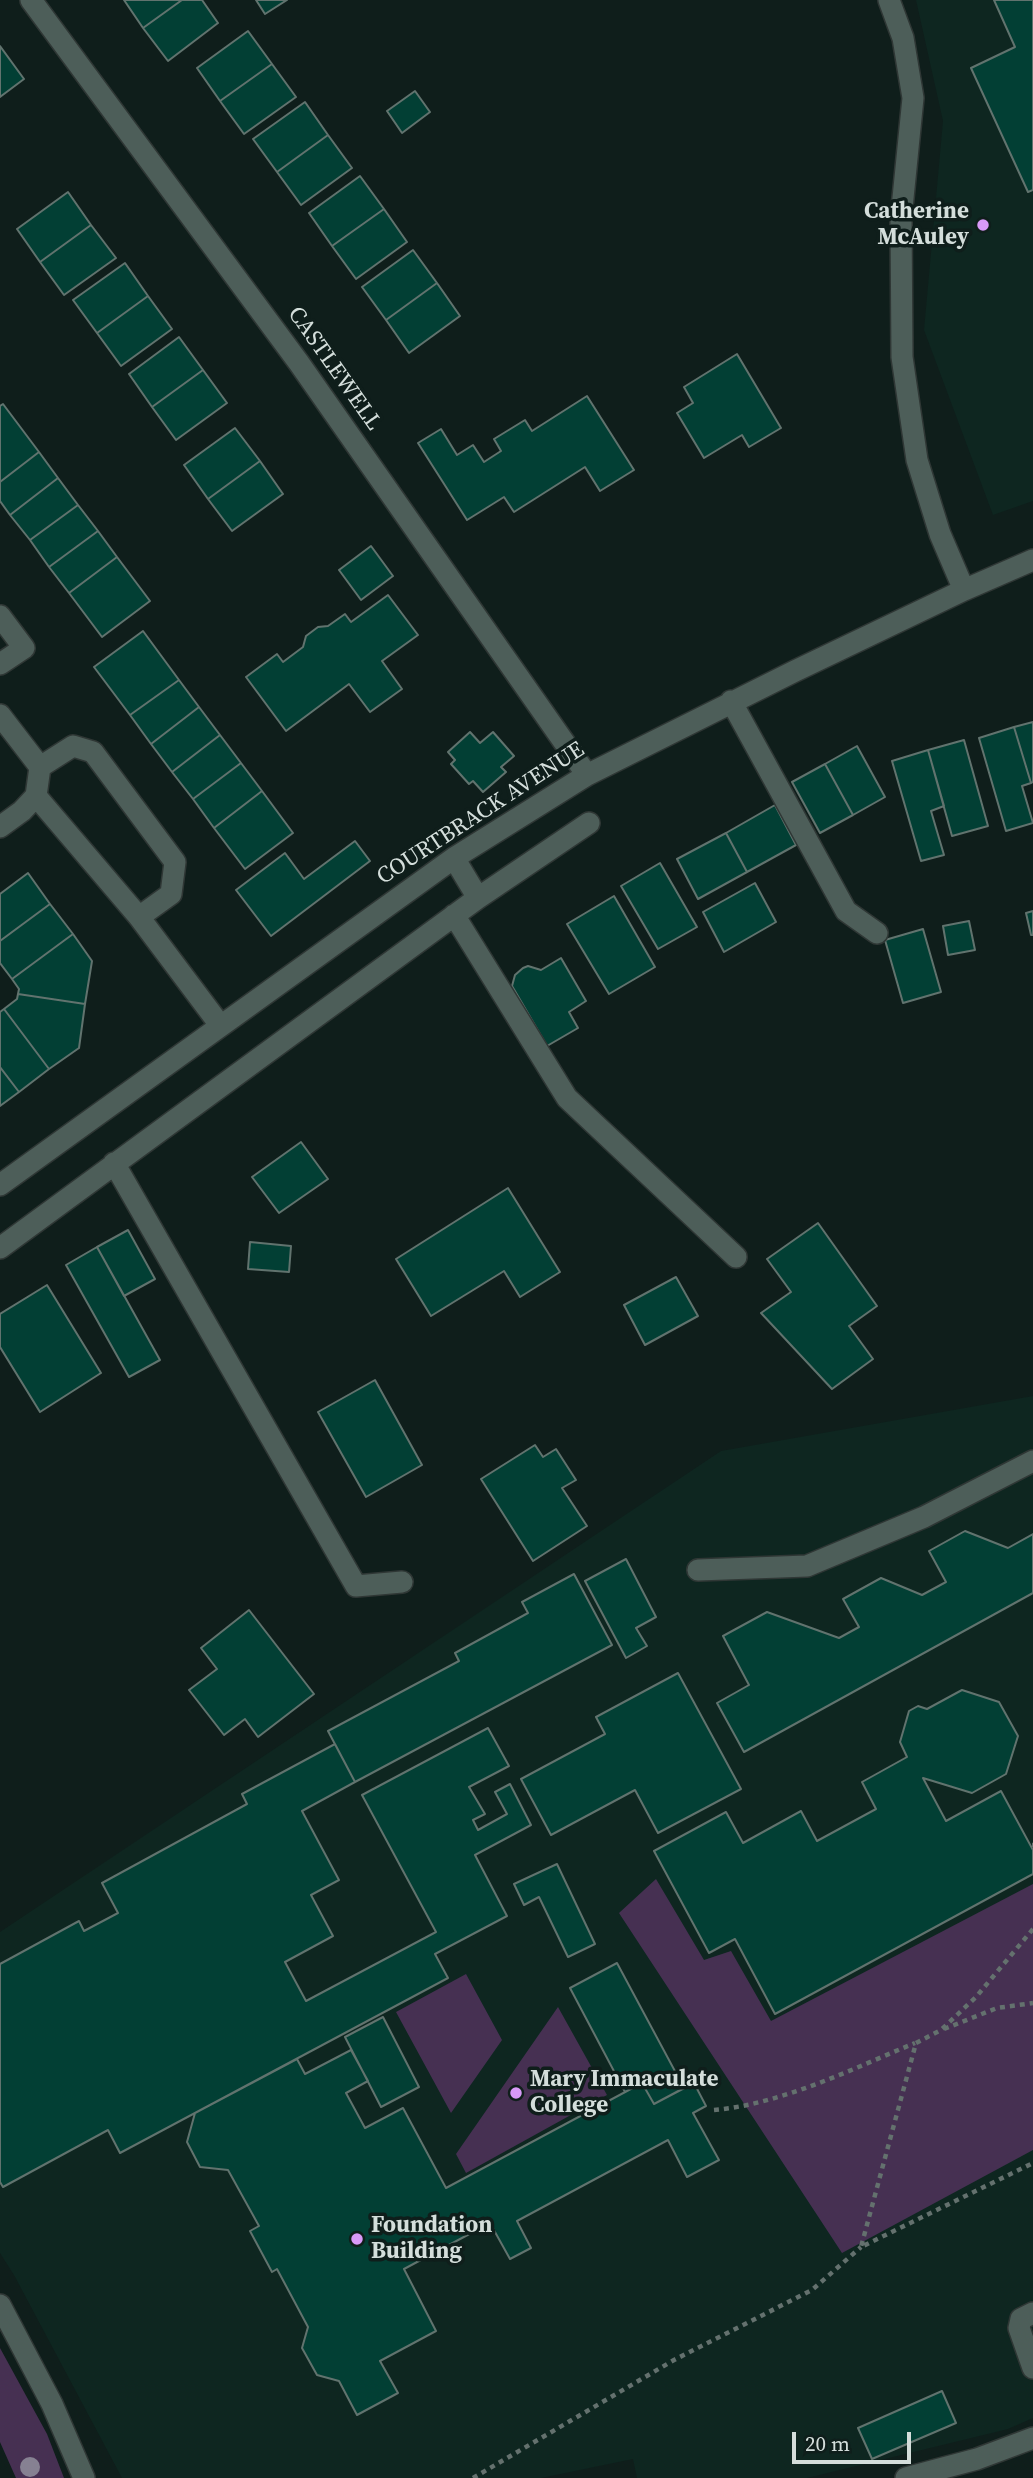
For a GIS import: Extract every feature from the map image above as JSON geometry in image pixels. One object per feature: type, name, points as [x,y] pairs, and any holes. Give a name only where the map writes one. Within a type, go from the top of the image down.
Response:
[{"type":"street","name":"CASTLEWELL","points":[[31,0],[299,363],[587,775]]},
{"type":"street","points":[[889,0],[903,37],[913,98],[901,218],[902,357],[918,460],[940,534],[964,590]]},
{"type":"street","name":"COURTBRACK AVENUE","points":[[0,1185],[454,858],[587,775],[732,701],[964,590],[1033,560]]},
{"type":"street","points":[[0,616],[24,648],[0,664]]},
{"type":"street","points":[[732,701],[846,911],[877,933]]},
{"type":"street","points":[[0,715],[40,767],[36,796],[22,811],[0,827]]},
{"type":"street","points":[[40,767],[73,746],[93,752],[175,862],[171,894],[139,917]]},
{"type":"street","points":[[36,796],[139,917],[220,1025]]},
{"type":"street","points":[[0,1248],[454,915],[589,823]]},
{"type":"street","points":[[454,858],[478,898]]},
{"type":"street","points":[[454,915],[567,1098],[736,1257]]},
{"type":"street","points":[[114,1163],[356,1586],[402,1582]]},
{"type":"street","points":[[698,1570],[807,1566],[923,1517],[1033,1461]]},
{"type":"street","points":[[0,2305],[52,2404],[84,2478]]},
{"type":"street","points":[[1033,2313],[1021,2319],[1019,2328],[1033,2368]]},
{"type":"street","points":[[906,2478],[977,2459],[1033,2438]]},
{"type":"path","points":[[941,2030],[976,1997],[1033,1929]]},
{"type":"path","points":[[714,2110],[743,2108],[829,2078],[997,2008],[1033,2003]]},
{"type":"path","points":[[861,2248],[916,2043]]},
{"type":"path","points":[[473,2478],[674,2360],[812,2290],[861,2248],[1033,2164]]},
{"type":"shaded area","name":"Catherine McAuley","points":[[916,0],[1033,0],[1033,501],[993,515],[924,330],[943,121]]},
{"type":"shaded area","name":"Mary Immaculate College","points":[[1033,1396],[1033,2418],[1008,2429],[807,2478],[637,2478],[633,2459],[541,2478],[122,2478],[0,2253],[0,1932],[721,1451]]},
{"type":"shaded area","points":[[656,1879],[704,1960],[731,1951],[771,2021],[1033,1884],[1033,2150],[842,2253],[619,1913]]},
{"type":"shaded area","points":[[466,1974],[502,2040],[451,2113],[396,2012]]},
{"type":"shaded area","points":[[558,2007],[607,2095],[466,2173],[456,2154]]},
{"type":"shaded area","points":[[0,2348],[47,2434],[64,2478],[16,2478],[0,2442]]},
{"type":"building","points":[[124,0],[182,0],[143,28]]},
{"type":"building","points":[[182,0],[202,0],[218,23],[168,61],[143,28]]},
{"type":"building","points":[[256,0],[287,0],[265,14]]},
{"type":"building","points":[[994,0],[1033,0],[1033,190],[1028,192],[971,68],[1015,47]]},
{"type":"building","points":[[248,31],[272,64],[220,101],[197,68]]},
{"type":"building","points":[[0,46],[24,79],[0,97]]},
{"type":"building","points":[[272,64],[296,97],[244,134],[220,101]]},
{"type":"building","points":[[415,91],[430,112],[402,133],[387,111]]},
{"type":"building","points":[[305,102],[328,135],[277,172],[253,139]]},
{"type":"building","points":[[328,135],[352,168],[301,205],[277,172]]},
{"type":"building","points":[[360,176],[384,209],[332,246],[309,213]]},
{"type":"building","points":[[68,192],[91,225],[40,262],[17,229]]},
{"type":"building","points":[[384,209],[407,242],[356,279],[332,246]]},
{"type":"building","points":[[91,225],[116,258],[64,295],[40,262]]},
{"type":"building","points":[[413,250],[437,283],[386,320],[362,287]]},
{"type":"building","points":[[125,263],[148,296],[97,333],[73,300]]},
{"type":"building","points":[[437,283],[460,316],[409,353],[386,320]]},
{"type":"building","points":[[148,296],[172,329],[121,366],[97,333]]},
{"type":"building","points":[[179,337],[203,370],[152,407],[129,374]]},
{"type":"building","points":[[737,354],[781,428],[749,447],[742,435],[704,458],[677,413],[693,403],[684,387]]},
{"type":"building","points":[[203,370],[227,403],[176,440],[152,407]]},
{"type":"building","points":[[587,396],[634,470],[600,491],[585,467],[514,512],[504,497],[467,520],[418,443],[441,429],[457,455],[473,445],[484,462],[501,451],[494,439],[525,420],[532,431]]},
{"type":"building","points":[[3,404],[39,452],[0,482],[0,406]]},
{"type":"building","points":[[235,428],[260,461],[208,499],[184,465]]},
{"type":"building","points":[[39,452],[58,478],[10,515],[0,501],[0,482]]},
{"type":"building","points":[[260,461],[283,494],[232,531],[208,499]]},
{"type":"building","points":[[58,478],[78,505],[30,540],[10,515]]},
{"type":"building","points":[[78,505],[98,531],[49,567],[30,540]]},
{"type":"building","points":[[98,531],[117,557],[69,593],[49,567]]},
{"type":"building","points":[[371,546],[393,576],[361,600],[339,570]]},
{"type":"building","points":[[117,557],[150,601],[102,637],[69,593]]},
{"type":"building","points":[[388,595],[418,635],[382,661],[402,689],[370,712],[349,684],[286,731],[246,677],[277,654],[283,662],[303,647],[306,636],[318,627],[328,626],[345,614],[351,622]]},
{"type":"building","points":[[143,631],[179,680],[130,715],[94,667]]},
{"type":"building","points":[[179,680],[199,707],[151,744],[130,715]]},
{"type":"building","points":[[199,707],[220,735],[172,772],[151,744]]},
{"type":"building","points":[[1033,722],[1033,782],[1031,783],[1014,727]]},
{"type":"building","points":[[1014,727],[1031,783],[1022,786],[1033,823],[1006,831],[979,738]]},
{"type":"building","points":[[470,732],[480,743],[493,732],[514,756],[501,767],[506,772],[483,792],[473,781],[469,784],[451,764],[455,760],[448,752]]},
{"type":"building","points":[[220,735],[241,763],[193,799],[172,772]]},
{"type":"building","points":[[964,740],[988,826],[952,836],[928,750]]},
{"type":"building","points":[[857,746],[885,797],[853,815],[825,764]]},
{"type":"building","points":[[928,750],[944,806],[931,811],[944,855],[921,861],[892,761]]},
{"type":"building","points":[[241,763],[262,791],[214,828],[193,799]]},
{"type":"building","points":[[825,764],[853,815],[820,833],[792,782]]},
{"type":"building","points":[[262,791],[293,833],[245,869],[214,828]]},
{"type":"building","points":[[775,805],[796,845],[747,872],[726,833]]},
{"type":"building","points":[[726,833],[747,872],[698,899],[677,859]]},
{"type":"building","points":[[355,841],[370,861],[271,936],[236,890],[285,853],[304,879]]},
{"type":"building","points":[[660,863],[697,927],[658,949],[621,886]]},
{"type":"building","points":[[28,873],[50,904],[0,941],[0,894]]},
{"type":"building","points":[[755,883],[776,922],[724,952],[703,912]]},
{"type":"building","points":[[614,896],[655,967],[609,994],[567,924]]},
{"type":"building","points":[[50,904],[73,934],[12,979],[0,963],[0,941]]},
{"type":"building","points":[[1033,911],[1033,935],[1031,935],[1026,913]]},
{"type":"building","points":[[969,921],[975,950],[948,955],[943,926]]},
{"type":"building","points":[[923,929],[941,992],[903,1003],[885,940]]},
{"type":"building","points":[[73,934],[92,961],[85,1004],[18,994],[19,989],[12,979]]},
{"type":"building","points":[[561,958],[586,1001],[569,1012],[578,1028],[547,1046],[512,986],[515,975],[523,968],[528,966],[541,970]]},
{"type":"building","points":[[18,994],[85,1004],[79,1048],[49,1069],[4,1009],[17,999]]},
{"type":"building","points":[[4,1009],[49,1069],[19,1092],[0,1067],[0,1012]]},
{"type":"building","points":[[0,1067],[19,1092],[0,1106]]},
{"type":"building","points":[[301,1142],[328,1179],[279,1213],[252,1177]]},
{"type":"building","points":[[508,1188],[560,1272],[520,1297],[504,1271],[431,1316],[396,1259]]},
{"type":"building","points":[[818,1223],[877,1306],[849,1326],[873,1359],[832,1389],[761,1313],[791,1292],[767,1259]]},
{"type":"building","points":[[128,1230],[155,1279],[124,1296],[97,1247]]},
{"type":"building","points":[[250,1242],[291,1246],[289,1272],[248,1269]]},
{"type":"building","points":[[97,1247],[160,1360],[129,1377],[66,1265]]},
{"type":"building","points":[[676,1277],[698,1316],[645,1345],[624,1305]]},
{"type":"building","points":[[47,1285],[101,1373],[40,1412],[0,1347],[0,1314]]},
{"type":"building","points":[[375,1380],[422,1465],[366,1497],[318,1412]]},
{"type":"building","points":[[535,1445],[543,1457],[556,1449],[576,1480],[562,1488],[587,1526],[533,1561],[481,1479]]},
{"type":"building","points":[[965,1531],[1008,1548],[1033,1534],[1033,1593],[744,1752],[717,1703],[749,1685],[723,1636],[767,1612],[839,1638],[859,1627],[843,1599],[881,1578],[922,1595],[946,1582],[929,1551]]},
{"type":"building","points":[[626,1559],[656,1617],[636,1628],[647,1646],[626,1658],[585,1581]]},
{"type":"building","points":[[574,1574],[612,1645],[355,1782],[328,1731],[459,1661],[455,1653],[528,1613],[522,1602]]},
{"type":"building","points":[[249,1610],[314,1694],[258,1737],[245,1719],[224,1735],[189,1690],[217,1669],[201,1648]]},
{"type":"building","points":[[678,1673],[741,1789],[658,1833],[635,1790],[551,1835],[521,1779],[605,1734],[596,1717]]},
{"type":"building","points":[[962,1690],[999,1702],[1018,1736],[1006,1774],[972,1793],[923,1778],[946,1821],[1001,1791],[1033,1850],[1033,1874],[775,2014],[735,1939],[709,1953],[654,1851],[726,1812],[743,1843],[801,1811],[817,1841],[876,1809],[862,1782],[907,1757],[900,1742],[909,1711],[918,1706],[927,1709]]},
{"type":"building","points":[[488,1728],[509,1766],[469,1787],[485,1814],[473,1820],[478,1830],[507,1814],[495,1792],[510,1784],[531,1825],[475,1855],[507,1916],[435,1954],[448,1978],[120,2153],[108,2130],[3,2187],[0,2182],[0,1964],[79,1921],[84,1931],[118,1913],[102,1883],[247,1804],[242,1794],[335,1744],[355,1782],[302,1811],[339,1880],[311,1895],[333,1936],[285,1962],[306,2001],[436,1932],[362,1795]]},
{"type":"building","points":[[557,1864],[595,1944],[568,1957],[539,1897],[524,1905],[514,1884]]},
{"type":"building","points":[[617,1963],[684,2088],[654,2104],[642,2083],[625,2092],[570,1988]]},
{"type":"building","points":[[383,2017],[419,2087],[381,2107],[345,2037]]},
{"type":"building","name":"Foundation Building","points":[[351,2050],[368,2081],[346,2093],[365,2128],[403,2108],[446,2188],[642,2083],[654,2104],[694,2083],[706,2106],[693,2113],[719,2160],[687,2177],[668,2140],[517,2221],[531,2248],[510,2259],[490,2223],[404,2269],[436,2331],[380,2361],[398,2393],[357,2415],[339,2381],[317,2375],[302,2348],[308,2327],[277,2269],[272,2272],[250,2231],[259,2226],[228,2170],[200,2167],[187,2142],[195,2113],[297,2059],[305,2074]]},
{"type":"building","points":[[942,2391],[956,2423],[872,2459],[858,2428]]},
{"type":"place","name":"Catherine McAuley","points":[[983,225]]},
{"type":"place","name":"Mary Immaculate College","points":[[516,2093]]},
{"type":"place","name":"Foundation Building","points":[[357,2239]]}]
